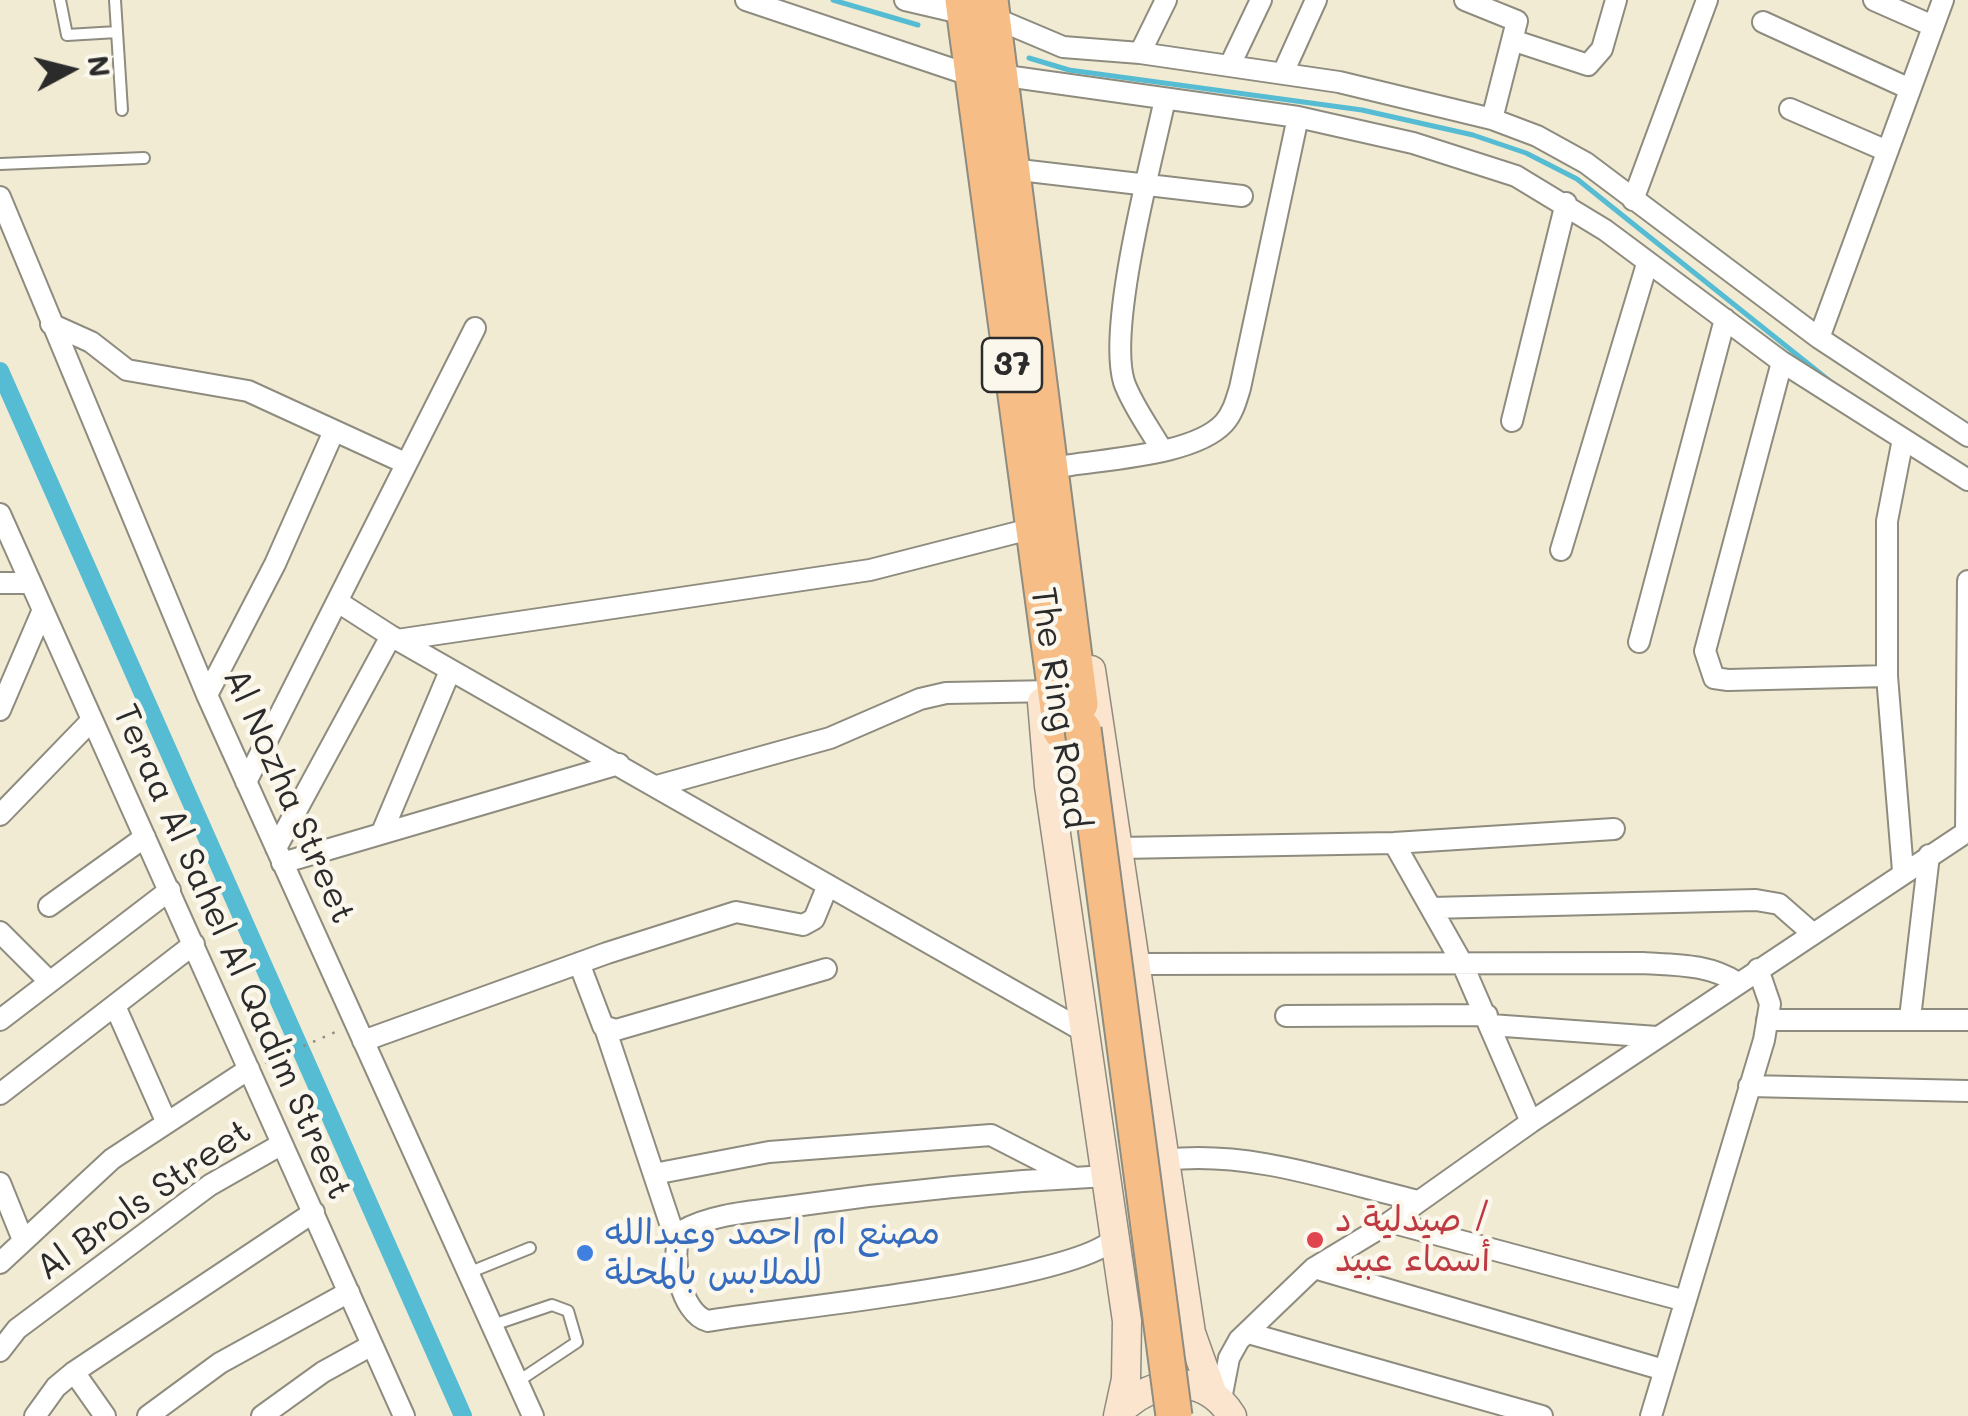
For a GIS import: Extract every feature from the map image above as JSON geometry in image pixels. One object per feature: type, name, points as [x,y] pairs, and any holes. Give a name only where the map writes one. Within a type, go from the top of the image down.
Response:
[{"type":"highway","name":"The Ring Road","points":[[977,8],[1034,528],[1059,624],[1048,692],[1072,730],[1174,1416]]},
{"type":"highway","name":"The Ring Road","points":[[986,75],[1011,169],[1053,468],[1059,624],[1158,1416]]},
{"type":"street","points":[[746,0],[986,75],[1298,117],[1457,156],[1516,176],[1566,203],[1782,362],[1968,480]]},
{"type":"street","points":[[905,0],[977,8],[1063,47],[1283,72],[1492,118],[1586,163],[1819,338],[1966,428]]},
{"type":"street","points":[[1140,53],[1166,0]]},
{"type":"street","points":[[1230,66],[1261,0]]},
{"type":"street","points":[[1283,72],[1316,0]]},
{"type":"street","points":[[1464,0],[1516,21],[1588,64],[1602,49],[1616,0]]},
{"type":"street","points":[[1633,200],[1707,0]]},
{"type":"street","points":[[1874,0],[1933,26]]},
{"type":"street","points":[[1819,338],[1943,0]]},
{"type":"street","points":[[1492,118],[1516,21]]},
{"type":"street","points":[[1763,22],[1910,89]]},
{"type":"street","points":[[1162,450],[1124,382],[1122,352],[1133,247],[1166,99]]},
{"type":"street","points":[[1790,109],[1887,151]]},
{"type":"street","points":[[1053,468],[1162,450],[1203,438],[1223,425],[1234,409],[1298,117]]},
{"type":"street","points":[[1011,169],[1242,196]]},
{"type":"street","name":"Al Nozha Street","points":[[0,200],[207,695],[533,1416]]},
{"type":"street","points":[[1512,421],[1566,203]]},
{"type":"street","points":[[1561,550],[1647,264]]},
{"type":"street","points":[[1639,642],[1725,319]]},
{"type":"street","points":[[51,324],[91,342],[127,370],[248,391],[405,463]]},
{"type":"street","points":[[246,782],[474,328]]},
{"type":"street","points":[[1782,362],[1705,652],[1708,668],[1714,678],[1728,680],[1887,676]]},
{"type":"street","points":[[207,695],[275,564],[334,431]]},
{"type":"street","points":[[1903,439],[1887,521],[1887,676],[1903,871]]},
{"type":"street","name":"Teraa Al Sahel Al Qadim Street","points":[[0,514],[28,584],[170,890],[404,1416]]},
{"type":"street","points":[[394,638],[870,570],[1034,528]]},
{"type":"street","points":[[1222,1402],[1229,1358],[1314,1268],[1390,1222],[1811,932],[1967,832],[1968,581]]},
{"type":"street","points":[[0,583],[28,584]]},
{"type":"street","points":[[338,602],[450,671],[1087,1033]]},
{"type":"street","points":[[0,710],[42,612]]},
{"type":"street","points":[[1059,624],[1094,683],[1192,1333],[1222,1402]]},
{"type":"street","points":[[279,856],[394,638]]},
{"type":"street","points":[[383,830],[450,671]]},
{"type":"street","points":[[658,786],[830,738],[920,699],[946,692],[1048,692],[1049,786],[1127,1321],[1120,1413]]},
{"type":"street","points":[[0,815],[92,720]]},
{"type":"street","points":[[279,856],[619,764]]},
{"type":"street","points":[[1120,848],[1394,843],[1614,829]]},
{"type":"street","points":[[48,906],[145,837]]},
{"type":"street","points":[[1394,843],[1462,963],[1531,1122]]},
{"type":"street","points":[[1910,1018],[1929,855]]},
{"type":"street","points":[[362,1041],[736,912],[804,926],[814,919],[828,884]]},
{"type":"street","points":[[0,1020],[170,890]]},
{"type":"street","points":[[1431,908],[1769,901],[1788,911],[1811,932]]},
{"type":"street","points":[[0,932],[49,981]]},
{"type":"street","points":[[0,1094],[194,944]]},
{"type":"street","points":[[579,963],[654,1174],[676,1241],[690,1309],[697,1318],[708,1321],[907,1294],[1047,1267],[1100,1251],[1116,1236]]},
{"type":"street","points":[[1137,964],[1662,964],[1710,970],[1738,983]]},
{"type":"street","points":[[1651,1416],[1682,1300],[1768,1020],[1769,994],[1758,969]]},
{"type":"street","points":[[605,1028],[616,1030],[826,970]]},
{"type":"street","points":[[115,1006],[166,1120]]},
{"type":"street","points":[[1286,1016],[1489,1020],[1658,1037]]},
{"type":"street","points":[[1768,1020],[1968,1020]]},
{"type":"street","points":[[0,1263],[74,1190],[166,1120],[250,1069]]},
{"type":"street","points":[[1750,1086],[1968,1092]]},
{"type":"street","points":[[654,1174],[769,1152],[991,1135],[1072,1177]]},
{"type":"street","name":"Al Brols Street","points":[[0,1351],[17,1329],[195,1196],[282,1144]]},
{"type":"street","points":[[1165,1160],[1214,1156],[1248,1160],[1418,1201]]},
{"type":"street","points":[[676,1241],[694,1224],[901,1190],[1107,1176]]},
{"type":"street","points":[[0,1183],[6,1214],[23,1240]]},
{"type":"street","points":[[35,1416],[56,1387],[74,1372],[314,1212]]},
{"type":"street","points":[[1390,1222],[1682,1300]]},
{"type":"street","points":[[1314,1268],[1664,1370]]},
{"type":"street","points":[[148,1416],[220,1363],[349,1292]]},
{"type":"street","points":[[1248,1334],[1542,1416]]},
{"type":"street","points":[[262,1416],[372,1346]]},
{"type":"street","points":[[74,1372],[104,1416]]},
{"type":"street","points":[[1120,1413],[1147,1390],[1163,1384],[1180,1383],[1222,1402]]},
{"type":"lane","points":[[60,0],[62,30],[67,34],[117,32]]},
{"type":"lane","points":[[115,0],[122,110]]},
{"type":"lane","points":[[0,164],[144,158]]},
{"type":"lane","points":[[468,1273],[530,1248]]},
{"type":"lane","points":[[492,1326],[552,1305],[568,1311],[577,1342],[518,1382]]},
{"type":"path","points":[[281,1056],[324,1037]]},
{"type":"waterway","points":[[833,0],[918,25]]},
{"type":"waterway","points":[[1029,58],[1069,70],[1362,110],[1473,135],[1526,153],[1577,179],[1831,382]]},
{"type":"waterway","points":[[0,371],[463,1416]]},
{"type":"place","name":"صيدلية د / أسماء عبيد","points":[[1315,1240]]},
{"type":"place","name":"مصنع ام احمد وعبدالله للملابس بالمحلة","points":[[585,1253]]}]
